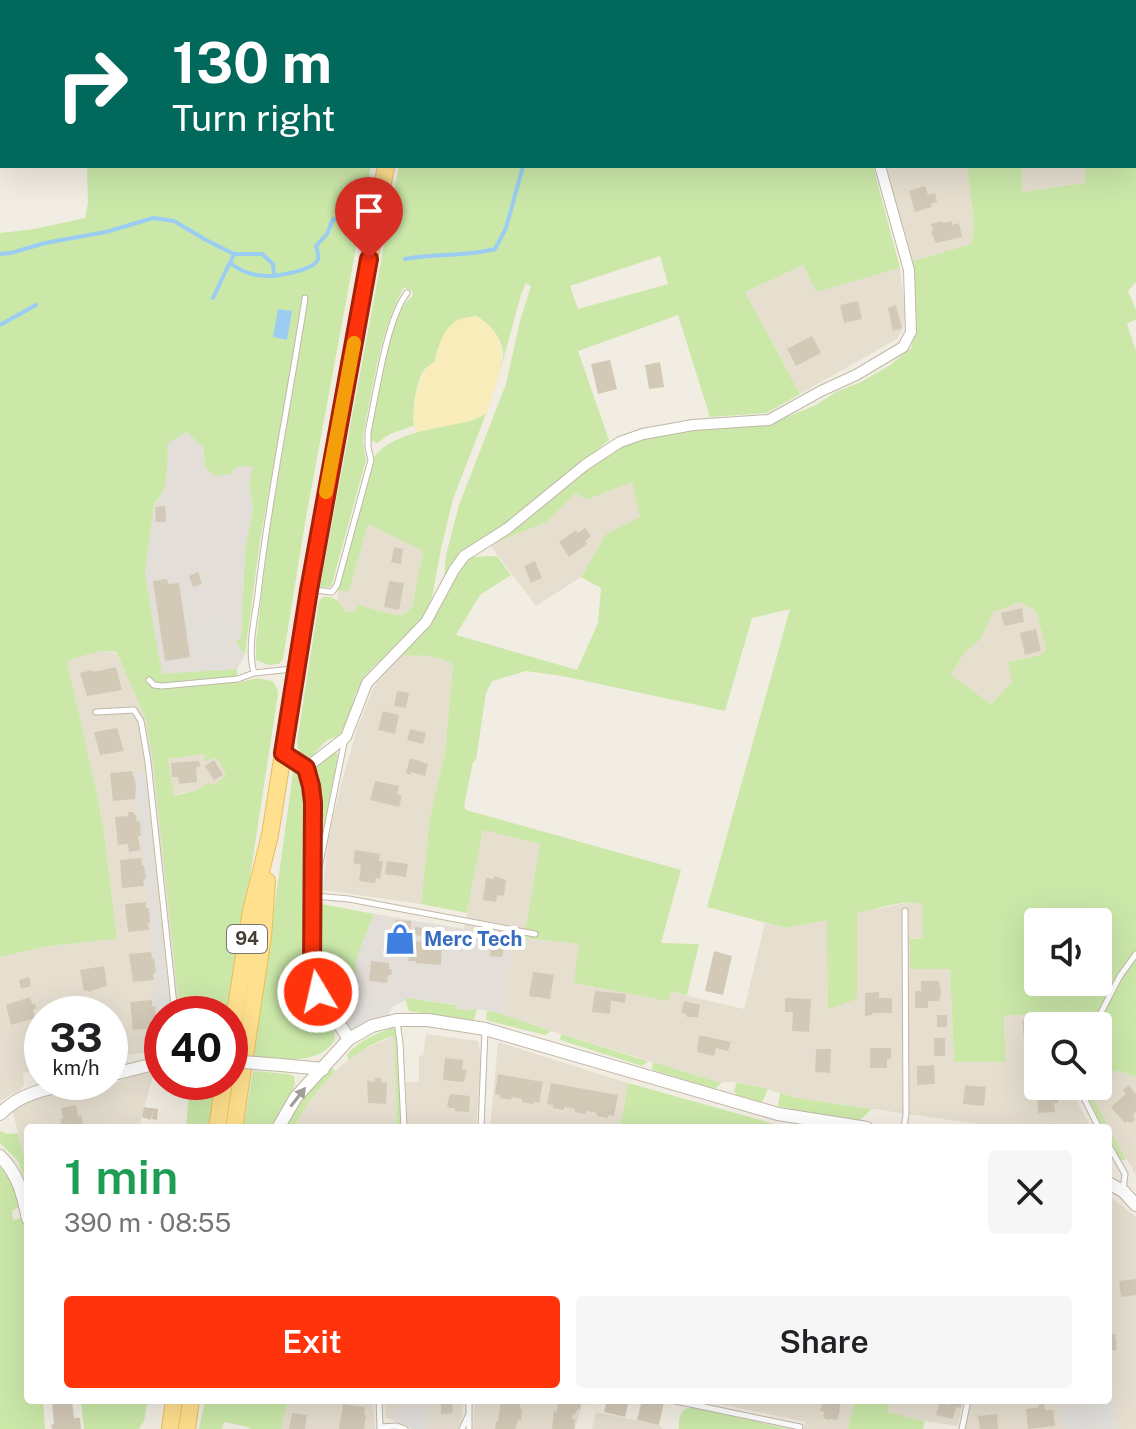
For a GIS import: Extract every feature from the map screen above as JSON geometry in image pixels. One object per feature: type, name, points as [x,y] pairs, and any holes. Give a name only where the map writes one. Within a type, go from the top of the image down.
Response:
[{"type":"main road","name":"94","points":[[238,996],[251,911],[270,835],[309,590],[386,168]]},
{"type":"main road","name":"94","points":[[235,1124],[263,937],[270,835]]},
{"type":"main road","points":[[218,1124],[221,1100]]},
{"type":"main road","points":[[170,1429],[173,1404]]},
{"type":"main road","points":[[187,1429],[190,1404]]},
{"type":"street","points":[[306,768],[346,737],[367,683],[426,622],[464,556],[508,528],[585,465],[620,442],[643,434],[693,425],[769,420],[903,347],[911,332],[909,270],[881,168]]},
{"type":"street","points":[[283,753],[306,768],[311,786],[312,971],[318,992],[349,1039]]},
{"type":"street","points":[[280,1124],[296,1097],[349,1039],[372,1026],[397,1020],[428,1020],[485,1029],[778,1114],[842,1124]]},
{"type":"street","points":[[248,1062],[323,1069]]},
{"type":"street","points":[[0,1114],[8,1105],[24,1097]]},
{"type":"street","points":[[0,1156],[16,1175],[24,1202]]},
{"type":"street","points":[[1112,1185],[1123,1191],[1136,1205]]},
{"type":"lane","points":[[309,590],[332,592],[337,585],[371,460],[368,432],[388,337],[399,303],[407,293]]},
{"type":"lane","points":[[254,673],[251,664],[264,539],[305,298]]},
{"type":"lane","points":[[149,680],[154,685],[162,686],[238,679],[254,673],[297,669]]},
{"type":"lane","points":[[96,712],[134,710],[141,721],[173,996]]},
{"type":"lane","points":[[346,737],[312,896],[349,899],[535,934]]},
{"type":"lane","points":[[904,1124],[905,911]]},
{"type":"lane","points":[[1101,1012],[1120,976],[1136,954]]},
{"type":"lane","points":[[397,1020],[404,1124]]},
{"type":"lane","points":[[481,1124],[485,1029]]},
{"type":"lane","points":[[1085,1100],[1097,1124]]},
{"type":"lane","points":[[1112,1151],[1125,1174],[1123,1191]]},
{"type":"lane","points":[[379,1404],[380,1428],[397,1426],[405,1429]]},
{"type":"lane","points":[[469,1404],[469,1429]]},
{"type":"lane","points":[[690,1404],[800,1427]]},
{"type":"lane","points":[[962,1429],[967,1404]]},
{"type":"lane","points":[[462,1429],[468,1415]]},
{"type":"shaded area","points":[[885,168],[967,168],[974,226],[971,244],[910,262]]},
{"type":"shaded area","points":[[1022,168],[1086,168],[1085,183],[1021,192]]},
{"type":"shaded area","points":[[805,265],[816,291],[900,268],[905,312],[903,328],[897,339],[800,394],[745,292]]},
{"type":"shaded area","points":[[187,432],[203,448],[205,467],[230,474],[239,466],[253,467],[249,485],[253,509],[245,551],[241,639],[237,639],[245,654],[237,669],[162,675],[145,573],[147,550],[154,504],[159,500],[167,478],[168,443]]},
{"type":"shaded area","points":[[632,482],[641,517],[606,534],[581,577],[536,606],[490,545],[547,522],[576,493],[586,500]]},
{"type":"shaded area","points":[[368,523],[423,551],[412,607],[403,615],[359,605],[353,612],[345,611],[337,600],[338,591],[349,590]]},
{"type":"shaded area","points":[[1019,602],[1036,611],[1046,648],[1041,655],[1008,662],[1012,682],[991,704],[951,675],[965,652],[981,639],[993,611]]},
{"type":"shaded area","points":[[223,622],[227,652],[201,655],[197,625]]},
{"type":"shaded area","points":[[99,651],[116,653],[138,701],[149,700],[182,996],[144,996],[144,1053],[128,1055],[128,996],[24,996],[24,1085],[0,1101],[0,957],[51,946],[117,939],[104,832],[67,661]]},
{"type":"shaded area","points":[[421,654],[453,663],[445,753],[430,817],[421,904],[323,890],[328,839],[341,785],[357,729],[374,686],[399,656]]},
{"type":"shaded area","points":[[204,754],[218,760],[227,775],[214,785],[208,782],[197,790],[174,797],[168,759]]},
{"type":"shaded area","points":[[144,773],[148,804],[145,808],[148,808],[150,852],[153,852],[157,891],[154,895],[157,895],[162,938],[159,940],[162,942],[168,987],[165,991],[168,991],[168,996],[154,996],[153,990],[158,989],[134,774]]},
{"type":"shaded area","points":[[483,830],[540,844],[524,938],[579,944],[668,1000],[671,992],[744,1009],[765,923],[786,928],[828,919],[828,1008],[857,999],[857,913],[918,902],[922,904],[923,938],[911,938],[910,969],[950,969],[954,1062],[1004,1016],[1024,1015],[1024,1100],[1076,1100],[1089,1124],[977,1124],[798,1098],[740,1082],[718,1082],[503,1016],[513,937],[464,929]]},
{"type":"shaded area","points":[[374,914],[513,937],[503,1016],[492,1011],[456,1009],[455,1004],[409,998],[392,1007],[350,998],[357,957]]},
{"type":"shaded area","points":[[325,995],[392,1007],[388,1016],[354,1030],[350,1029]]},
{"type":"shaded area","points":[[426,1034],[478,1041],[481,1057],[476,1124],[407,1124],[406,1082],[419,1082],[419,1056],[423,1055]]},
{"type":"shaded area","points":[[394,1036],[397,1124],[296,1124],[307,1104],[335,1071],[360,1051]]},
{"type":"shaded area","points":[[498,1042],[628,1083],[621,1124],[490,1124]]},
{"type":"shaded area","points":[[1116,1070],[1136,1077],[1136,1175],[1112,1133],[1112,1124],[1107,1124],[1093,1100],[1112,1100],[1112,1075]]},
{"type":"shaded area","points":[[144,1074],[144,1100],[146,1100],[140,1124],[24,1124],[24,1156],[12,1109],[34,1100],[128,1100],[128,1078]]},
{"type":"shaded area","points":[[1112,1198],[1136,1217],[1136,1429],[965,1429],[970,1404],[1112,1404]]},
{"type":"shaded area","points":[[1112,1388],[1116,1429],[1063,1429],[1060,1404],[1112,1404]]},
{"type":"shaded area","points":[[287,1404],[373,1404],[375,1429],[281,1429]]},
{"type":"shaded area","points":[[384,1404],[464,1404],[458,1429],[412,1429],[386,1418]]},
{"type":"shaded area","points":[[427,1404],[427,1429],[412,1429],[395,1422],[395,1408]]},
{"type":"shaded area","points":[[475,1404],[582,1404],[575,1429],[473,1429]]},
{"type":"shaded area","points":[[721,1404],[854,1404],[848,1429],[804,1429],[805,1422]]},
{"type":"shaded area","points":[[889,1404],[962,1404],[958,1426],[886,1412]]},
{"type":"shaded area","points":[[596,1412],[659,1425],[663,1429],[592,1429]]},
{"type":"green space","points":[[87,168],[371,168],[283,659],[279,664],[268,665],[256,660],[256,642],[270,521],[297,367],[291,366],[260,541],[245,654],[236,640],[241,639],[245,551],[253,509],[249,485],[253,467],[239,466],[230,474],[215,476],[205,467],[203,448],[187,432],[168,443],[165,483],[154,504],[145,573],[162,674],[237,669],[238,683],[257,678],[272,681],[278,694],[232,996],[178,996],[146,719],[116,652],[99,651],[67,661],[104,832],[117,939],[50,946],[0,957],[0,233],[85,218]],"holes":[[[204,754],[205,761],[218,760],[226,775],[214,785],[208,782],[197,790],[174,796],[168,759]]]},
{"type":"green space","points":[[399,168],[874,168],[900,268],[816,292],[804,265],[745,292],[800,394],[767,413],[710,417],[678,315],[578,351],[609,440],[530,506],[458,556],[444,578],[446,555],[459,505],[506,384],[531,286],[526,283],[521,295],[499,375],[503,354],[501,342],[490,327],[476,316],[437,350],[435,361],[424,370],[415,397],[415,425],[390,434],[377,443],[370,440],[390,340],[404,305],[413,292],[404,287],[389,321],[379,358],[364,431],[366,460],[330,587],[320,587]],"holes":[[[660,256],[668,284],[578,309],[570,286]]]},
{"type":"green space","points":[[967,168],[1022,168],[1022,192],[1085,183],[1086,168],[1136,168],[1136,282],[1128,291],[1136,310],[1136,319],[1127,324],[1136,351],[1136,1077],[1116,1070],[1112,1075],[1112,1012],[1024,1012],[1024,1015],[1004,1016],[1005,1062],[954,1062],[950,969],[910,969],[910,939],[923,938],[922,904],[898,904],[857,913],[857,999],[828,1009],[827,920],[786,928],[707,907],[790,609],[752,618],[725,711],[526,671],[492,681],[486,693],[476,760],[464,806],[466,810],[681,870],[661,943],[699,944],[687,995],[671,992],[668,1001],[574,983],[579,944],[524,938],[540,844],[483,830],[467,913],[421,904],[430,817],[445,753],[453,664],[427,656],[400,656],[429,626],[462,567],[472,557],[497,556],[511,575],[480,595],[456,635],[577,670],[598,623],[601,588],[581,577],[606,534],[640,517],[632,482],[586,500],[576,493],[547,522],[490,545],[527,520],[616,447],[681,430],[777,421],[816,405],[889,366],[911,348],[917,324],[910,262],[971,244],[974,226]],"holes":[[[1019,602],[1036,611],[1046,648],[1041,655],[1008,662],[1012,682],[991,704],[951,675],[965,652],[981,639],[993,612]]]},
{"type":"green space","points":[[486,414],[453,499],[431,603],[407,638],[364,677],[340,735],[326,741],[311,757],[300,756],[297,742],[319,601],[330,597],[339,602],[345,611],[353,612],[359,605],[403,615],[412,607],[423,551],[368,524],[349,591],[338,591],[374,457],[384,447],[410,434]]},
{"type":"green space","points":[[334,751],[338,754],[318,858],[314,772],[318,762]]},
{"type":"green space","points":[[293,772],[298,773],[305,784],[307,798],[305,971],[335,1040],[319,1054],[309,1057],[254,1057]]},
{"type":"green space","points":[[322,904],[374,914],[357,957],[350,998],[325,995],[319,963]]},
{"type":"green space","points":[[405,999],[456,1005],[456,1009],[477,1009],[474,1020],[409,1011]]},
{"type":"green space","points":[[487,1011],[551,1031],[545,1035],[489,1021],[486,1019]]},
{"type":"green space","points":[[396,1029],[401,1124],[397,1124],[394,1036],[370,1046],[349,1060],[347,1055],[374,1035]]},
{"type":"green space","points":[[561,1034],[648,1061],[642,1066],[560,1040]]},
{"type":"green space","points":[[653,1062],[722,1082],[715,1089],[656,1071],[652,1069]]},
{"type":"green space","points":[[331,1067],[335,1071],[307,1104],[296,1124],[287,1124]]},
{"type":"green space","points":[[253,1071],[294,1076],[293,1090],[273,1124],[244,1124]]},
{"type":"green space","points":[[737,1082],[768,1089],[762,1103],[737,1095],[734,1091]]},
{"type":"green space","points":[[628,1083],[775,1124],[621,1124]]},
{"type":"green space","points":[[780,1093],[872,1109],[860,1120],[804,1112],[778,1106]]},
{"type":"green space","points":[[188,1100],[215,1100],[212,1124],[186,1124]]},
{"type":"green space","points":[[1090,1100],[1094,1100],[1107,1124],[1101,1124]]},
{"type":"green space","points":[[0,1131],[18,1133],[24,1156],[24,1178],[18,1161],[0,1143]]},
{"type":"green space","points":[[1112,1133],[1126,1159],[1121,1160],[1112,1144]]},
{"type":"green space","points":[[0,1167],[10,1181],[20,1206],[12,1211],[13,1220],[22,1219],[24,1228],[24,1404],[43,1404],[45,1429],[0,1429]]},
{"type":"green space","points":[[81,1404],[147,1404],[139,1429],[84,1429]]},
{"type":"green space","points":[[204,1404],[287,1404],[281,1429],[251,1429],[224,1422],[222,1429],[199,1429]]},
{"type":"green space","points":[[854,1404],[889,1404],[887,1412],[925,1421],[923,1429],[848,1429]]},
{"type":"green space","points":[[692,1407],[789,1429],[679,1429],[682,1412]]},
{"type":"sand","points":[[476,316],[497,336],[501,348],[499,374],[486,414],[471,421],[416,432],[413,419],[416,392],[425,369],[435,361],[451,324]]},
{"type":"water","points":[[278,309],[292,311],[287,340],[273,337]]},
{"type":"building","points":[[925,186],[928,195],[935,193],[937,202],[931,204],[932,207],[915,212],[909,191]]},
{"type":"building","points":[[952,221],[952,225],[959,223],[962,237],[936,243],[931,224]]},
{"type":"building","points":[[858,301],[862,319],[844,323],[840,305]]},
{"type":"building","points":[[896,305],[902,328],[893,331],[888,308]]},
{"type":"building","points":[[812,336],[821,353],[796,366],[787,349]]},
{"type":"building","points":[[610,360],[617,389],[598,394],[591,364]]},
{"type":"building","points":[[660,362],[664,387],[649,389],[645,365]]},
{"type":"building","points":[[165,506],[166,522],[156,522],[155,507]]},
{"type":"building","points":[[585,528],[591,536],[585,541],[587,544],[569,557],[559,542],[576,530],[578,533]]},
{"type":"building","points":[[394,547],[403,549],[401,564],[391,562]]},
{"type":"building","points":[[535,561],[542,578],[531,583],[524,566]]},
{"type":"building","points":[[198,572],[202,584],[193,587],[189,576]]},
{"type":"building","points":[[167,579],[168,584],[179,583],[190,657],[165,661],[153,581]]},
{"type":"building","points":[[389,581],[404,583],[399,610],[384,607]]},
{"type":"building","points":[[1022,608],[1024,622],[1004,626],[1001,613]]},
{"type":"building","points":[[1036,629],[1041,651],[1025,655],[1020,633]]},
{"type":"building","points":[[116,667],[122,690],[87,696],[80,673]]},
{"type":"building","points":[[397,691],[409,693],[406,708],[394,706]]},
{"type":"building","points":[[383,711],[399,715],[395,734],[378,730]]},
{"type":"building","points":[[117,728],[124,751],[100,755],[94,732]]},
{"type":"building","points":[[410,729],[426,733],[423,744],[407,740]]},
{"type":"building","points":[[410,758],[428,764],[425,776],[406,773]]},
{"type":"building","points":[[214,760],[223,775],[214,780],[205,766]]},
{"type":"building","points":[[199,761],[200,767],[196,767],[197,782],[179,784],[178,777],[172,777],[171,763]]},
{"type":"building","points":[[132,771],[136,785],[135,799],[113,801],[110,773]]},
{"type":"building","points":[[375,781],[399,786],[397,794],[402,796],[399,807],[370,800]]},
{"type":"building","points":[[128,812],[134,812],[137,822],[140,821],[141,836],[138,836],[140,850],[129,852],[128,844],[118,845],[115,817],[128,816]]},
{"type":"building","points":[[355,850],[380,854],[379,861],[383,861],[380,879],[376,878],[375,883],[359,881],[361,865],[353,863]]},
{"type":"building","points":[[141,858],[146,879],[143,879],[144,886],[122,888],[120,860]]},
{"type":"building","points":[[387,861],[408,864],[406,877],[385,874]]},
{"type":"building","points":[[495,876],[506,880],[504,896],[497,895],[496,902],[483,900],[486,878],[493,879]]},
{"type":"building","points":[[146,902],[149,930],[128,932],[125,904]]},
{"type":"building","points":[[395,920],[411,921],[410,941],[442,943],[441,965],[408,961],[409,956],[390,952]]},
{"type":"building","points":[[415,927],[443,930],[442,938],[414,935]]},
{"type":"building","points":[[492,939],[505,940],[502,957],[490,956]]},
{"type":"building","points":[[714,951],[732,956],[723,995],[705,991]]},
{"type":"building","points":[[151,952],[156,973],[153,973],[154,980],[133,982],[129,954]]},
{"type":"building","points":[[371,961],[389,963],[392,970],[387,983],[369,981]]},
{"type":"building","points":[[104,966],[107,986],[84,991],[80,970]]},
{"type":"building","points":[[533,972],[554,975],[550,999],[529,996]]},
{"type":"building","points":[[29,977],[31,986],[21,989],[19,980]]},
{"type":"building","points":[[921,981],[939,981],[939,1001],[928,1001],[928,1008],[915,1008],[915,991],[921,991]]},
{"type":"building","points":[[595,991],[626,994],[625,1003],[611,1001],[610,1014],[592,1012]]},
{"type":"building","points":[[879,992],[879,998],[892,998],[892,1013],[865,1016],[865,993]]},
{"type":"building","points":[[785,998],[811,999],[809,1032],[792,1031],[793,1012],[785,1012]]},
{"type":"building","points":[[24,999],[24,1021],[11,1025],[6,1005]]},
{"type":"building","points":[[144,1001],[144,1029],[133,1030],[130,1002]]},
{"type":"building","points":[[684,1001],[700,1005],[698,1017],[687,1017],[681,1013]]},
{"type":"building","points":[[937,1015],[947,1015],[947,1027],[937,1027]]},
{"type":"building","points":[[699,1035],[731,1042],[728,1051],[716,1048],[714,1056],[697,1052]]},
{"type":"building","points":[[934,1038],[945,1038],[945,1056],[934,1056]]},
{"type":"building","points":[[870,1048],[891,1048],[887,1068],[870,1068]]},
{"type":"building","points":[[816,1049],[831,1049],[830,1073],[815,1072]]},
{"type":"building","points":[[445,1058],[463,1060],[462,1070],[467,1070],[464,1082],[443,1080]]},
{"type":"building","points":[[934,1065],[935,1084],[917,1085],[917,1066]]},
{"type":"building","points":[[498,1074],[543,1082],[539,1103],[522,1102],[522,1099],[512,1097],[511,1100],[500,1098],[495,1094]]},
{"type":"building","points":[[375,1078],[387,1083],[386,1104],[368,1103],[367,1081],[375,1082]]},
{"type":"building","points":[[551,1083],[618,1095],[614,1116],[608,1115],[608,1118],[592,1112],[575,1112],[570,1108],[553,1108],[553,1105],[547,1104]]},
{"type":"building","points":[[965,1085],[986,1087],[984,1106],[963,1104]]},
{"type":"building","points":[[1128,1085],[1136,1094],[1136,1112],[1133,1115],[1135,1120],[1125,1123],[1111,1107],[1126,1094],[1123,1091]]},
{"type":"building","points":[[450,1094],[470,1096],[469,1112],[449,1108]]},
{"type":"building","points":[[1038,1100],[1058,1100],[1054,1103],[1055,1112],[1038,1113]]},
{"type":"building","points":[[76,1105],[83,1124],[61,1124],[61,1108]]},
{"type":"building","points":[[144,1107],[158,1109],[157,1120],[152,1119],[153,1110],[151,1120],[142,1117]]},
{"type":"building","points":[[1136,1279],[1136,1295],[1121,1297],[1119,1281]]},
{"type":"building","points":[[1112,1334],[1115,1334],[1117,1350],[1112,1351]]},
{"type":"building","points":[[52,1404],[72,1404],[74,1418],[80,1418],[81,1429],[52,1429],[51,1425],[54,1424]]},
{"type":"building","points":[[343,1404],[365,1407],[364,1429],[339,1429]]},
{"type":"building","points":[[441,1404],[452,1404],[453,1413],[441,1414]]},
{"type":"building","points":[[501,1404],[521,1404],[521,1420],[518,1420],[515,1429],[495,1429]]},
{"type":"building","points":[[558,1404],[581,1404],[580,1409],[573,1414],[574,1429],[552,1429],[554,1411],[557,1412]]},
{"type":"building","points":[[606,1404],[628,1404],[625,1417],[604,1412]]},
{"type":"building","points":[[641,1404],[664,1404],[659,1425],[637,1420]]},
{"type":"building","points":[[822,1404],[840,1404],[837,1420],[828,1420],[823,1417],[825,1412],[820,1411]]},
{"type":"building","points":[[939,1404],[962,1404],[961,1408],[956,1407],[953,1419],[936,1415]]},
{"type":"building","points":[[1039,1404],[1044,1404],[1045,1410],[1053,1410],[1055,1426],[1028,1429],[1026,1409],[1039,1407]]},
{"type":"building","points":[[292,1413],[307,1415],[305,1429],[289,1429]]},
{"type":"building","points":[[997,1414],[998,1429],[980,1429],[978,1416]]},
{"type":"waterway","points":[[405,259],[495,249],[506,228],[522,168]]},
{"type":"waterway","points":[[0,254],[106,232],[153,218],[174,221],[234,254],[262,254],[273,264],[274,276],[299,271],[316,263],[316,246],[327,234],[333,219],[349,224]]},
{"type":"waterway","points":[[234,254],[230,263],[241,270],[273,276]]},
{"type":"waterway","points":[[213,298],[229,264]]},
{"type":"waterway","points":[[0,325],[36,305]]},
{"type":"slow traffic","points":[[326,492],[354,343]]},
{"type":"place","name":"Merc Tech","points":[[400,939]]},
{"type":"route","points":[[318,992],[312,971],[311,786],[306,768],[283,753],[369,259]]}]
